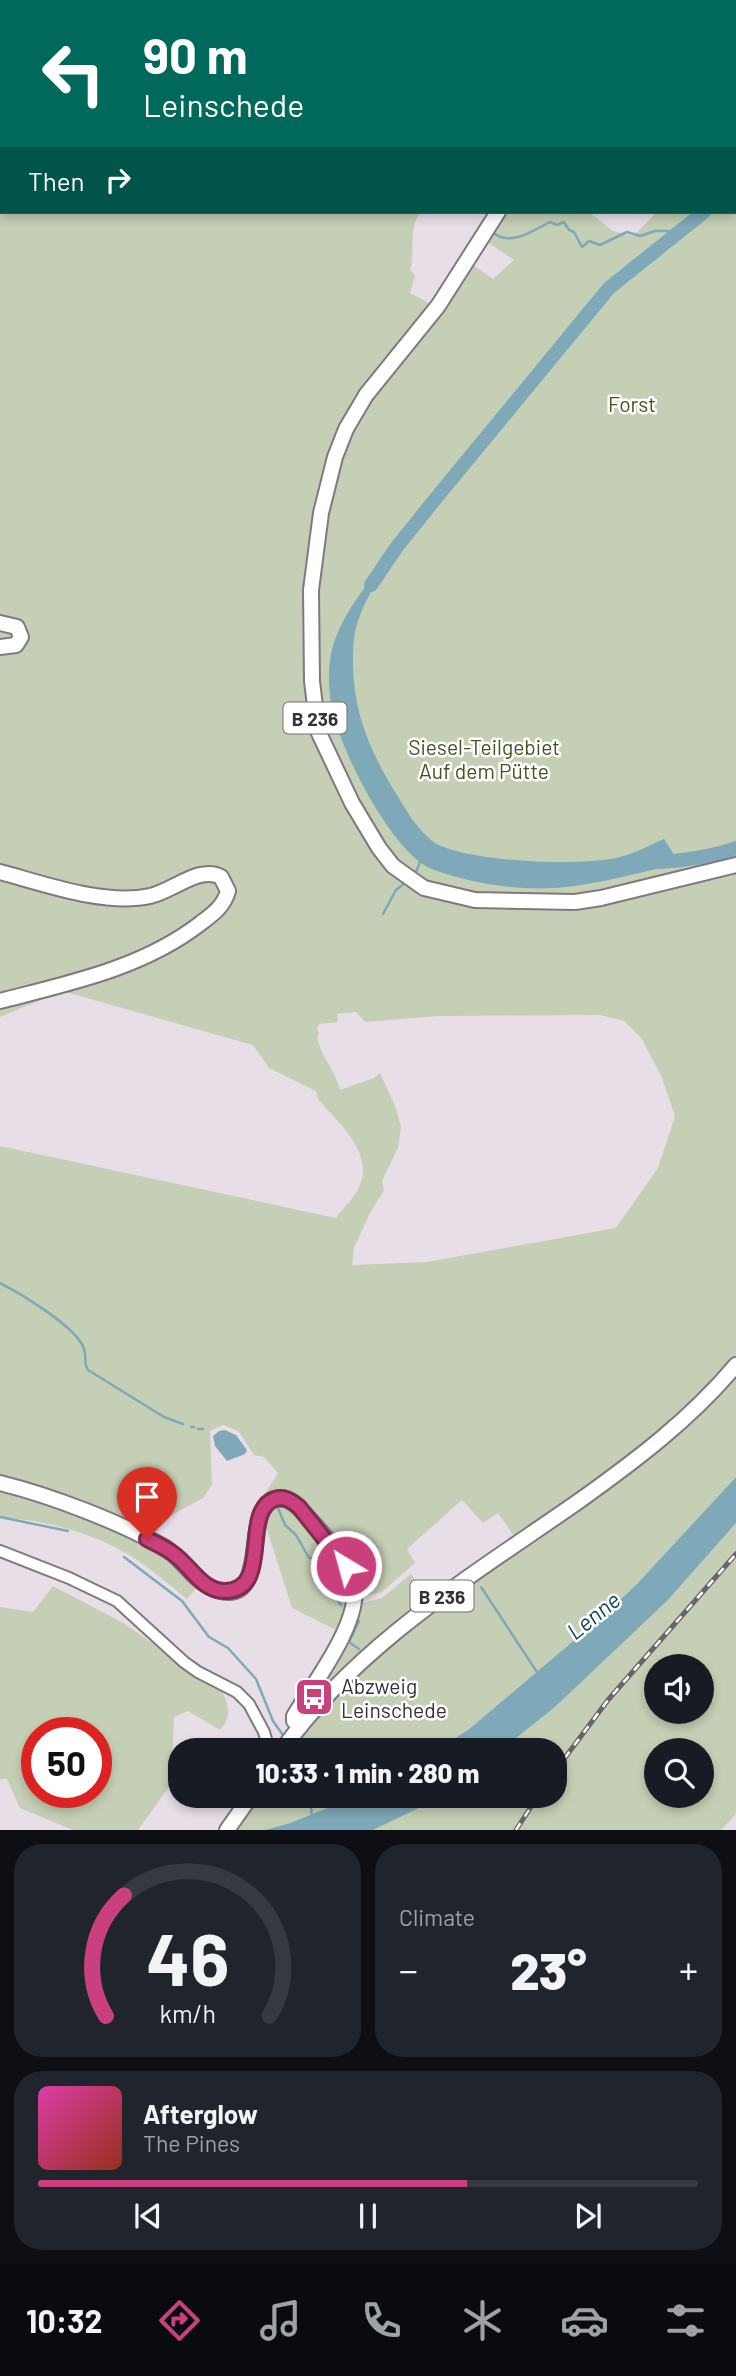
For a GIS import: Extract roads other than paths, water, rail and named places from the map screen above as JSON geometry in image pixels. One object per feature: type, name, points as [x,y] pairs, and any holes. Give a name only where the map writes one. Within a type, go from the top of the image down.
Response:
[{"type":"main road","name":"B 236","points":[[497,214],[438,306],[366,395],[346,429],[335,457],[319,523],[311,590],[312,692],[318,731],[352,803],[379,848],[401,872],[424,888],[475,900],[575,902],[613,896],[736,865]]},
{"type":"main road","points":[[0,623],[17,627],[21,636],[16,645],[0,647]]},
{"type":"main road","points":[[0,872],[72,891],[125,899],[166,892],[200,874],[210,873],[221,877],[228,891],[225,900],[215,912],[160,950],[88,978],[0,1001]]},
{"type":"main road","name":"B 236","points":[[290,1738],[344,1676],[374,1649],[426,1607],[648,1449],[690,1415],[736,1365]]},
{"type":"main road","points":[[0,1483],[54,1500],[158,1544],[179,1558],[207,1586],[222,1591],[238,1588],[248,1579],[264,1507],[281,1498],[294,1503],[339,1557],[353,1580],[355,1591],[346,1627],[294,1716],[294,1721],[300,1727]]},
{"type":"main road","points":[[227,1830],[243,1808]]},
{"type":"street","points":[[0,1551],[69,1578],[117,1601],[184,1662],[237,1692],[249,1704],[264,1732],[271,1738]]},
{"type":"water","points":[[380,568],[382,571],[357,624],[353,650],[354,684],[366,733],[379,764],[409,814],[425,834],[437,844],[475,855],[554,862],[620,857],[664,839],[680,864],[586,884],[529,888],[488,884],[442,873],[424,865],[407,850],[393,834],[366,792],[337,726],[330,691],[332,648],[342,623]]},
{"type":"water","points":[[225,1430],[236,1435],[247,1450],[245,1454],[227,1461],[215,1446],[213,1436]]},
{"type":"water","points":[[736,1477],[736,1523],[668,1600],[555,1707],[516,1738],[456,1738],[597,1621],[636,1585]]},
{"type":"water","points":[[328,1808],[419,1808],[373,1830],[265,1830]]},
{"type":"waterway","points":[[371,585],[432,503],[609,288],[702,214]]},
{"type":"waterway","points":[[495,234],[516,238],[550,222],[557,225],[564,222],[569,230],[574,232],[582,247],[589,241],[600,245],[627,232],[640,236],[655,231],[669,231],[673,237]]},
{"type":"waterway","points":[[660,862],[699,858],[736,848]]},
{"type":"waterway","points":[[416,872],[420,862]]},
{"type":"waterway","points":[[383,914],[396,890],[405,883]]},
{"type":"waterway","points":[[0,1283],[34,1303],[71,1331],[84,1349],[88,1370],[164,1417],[183,1424]]},
{"type":"waterway","points":[[198,1429],[203,1429]]},
{"type":"waterway","points":[[278,1508],[285,1525],[296,1535],[309,1558],[313,1558],[318,1572],[331,1589]]},
{"type":"waterway","points":[[0,1517],[68,1531]]},
{"type":"waterway","points":[[124,1557],[182,1601],[209,1637],[228,1648],[256,1679],[273,1721],[285,1738]]},
{"type":"waterway","points":[[481,1587],[537,1672]]},
{"type":"waterway","points":[[334,1594],[341,1605]]},
{"type":"waterway","points":[[359,1621],[349,1642],[359,1649]]},
{"type":"waterway","points":[[311,1808],[312,1817]]},
{"type":"railway","points":[[567,1755],[608,1700],[736,1554]]},
{"type":"railway","points":[[516,1830],[530,1808]]},
{"type":"place","name":"Abzweig Leinschede","points":[[314,1697]]},
{"type":"park label","name":"Forst","points":[[632,403]]},
{"type":"park label","name":"Siesel-Teilgebiet Auf dem Pütte","points":[[484,758]]},
{"type":"water label","name":"Lenne","points":[[593,1615]]}]
